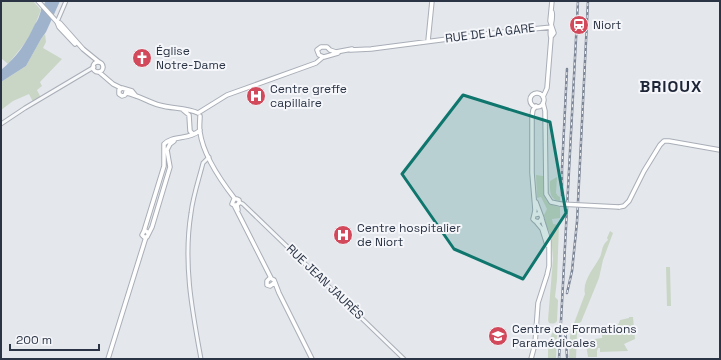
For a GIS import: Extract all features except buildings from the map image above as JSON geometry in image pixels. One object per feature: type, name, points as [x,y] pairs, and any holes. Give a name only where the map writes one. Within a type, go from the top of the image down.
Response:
[{"type":"main road","points":[[38,1],[83,49],[103,65],[109,79],[120,95],[122,96],[126,92]]},
{"type":"main road","points":[[428,41],[432,1]]},
{"type":"main road","points":[[552,1],[553,18],[550,35],[547,88],[543,97],[543,103],[546,111],[546,194],[551,202],[560,204],[624,206],[629,201],[646,167],[663,142],[669,141],[720,150]]},
{"type":"main road","points":[[57,22],[59,27],[90,59],[95,68],[109,79]]},
{"type":"main road","name":"RUE DE LA GARE","points":[[330,50],[336,52],[368,49],[552,27]]},
{"type":"main road","points":[[312,64],[316,60],[318,55],[317,50],[320,47],[327,47],[330,50],[328,56],[323,57],[318,55]]},
{"type":"main road","name":"RUE DE LA GARE","points":[[328,56],[343,51]]},
{"type":"main road","points":[[108,359],[143,246],[144,237],[142,233],[144,231],[164,163],[164,144],[167,141],[189,137],[195,132],[199,114],[227,95],[318,62],[323,57]]},
{"type":"main road","points":[[95,68],[98,62]]},
{"type":"main road","points":[[95,68],[103,68]]},
{"type":"main road","points":[[113,84],[126,92],[157,105],[187,112],[193,111],[199,114]]},
{"type":"main road","points":[[118,91],[121,88]]},
{"type":"main road","points":[[532,116],[530,108],[533,95],[540,94],[547,88]]},
{"type":"main road","points":[[540,94],[543,97]]},
{"type":"main road","points":[[531,101],[532,104],[542,109],[545,115]]},
{"type":"main road","points":[[543,103],[533,110],[532,116],[532,173],[535,210],[534,220],[544,232],[549,254]]},
{"type":"main road","points":[[187,112],[195,132],[202,140],[222,184],[234,199],[238,199],[237,204],[242,220],[266,268],[269,279],[266,282],[267,285],[273,285]]},
{"type":"main road","points":[[144,237],[148,236],[148,233],[152,227],[170,164],[167,150],[170,144],[176,139]]},
{"type":"main road","points":[[164,163],[170,164]]},
{"type":"main road","points":[[531,359],[535,337],[538,303],[547,275],[549,254],[549,240],[533,192]]},
{"type":"main road","points":[[234,199],[232,202],[237,204]]},
{"type":"main road","points":[[534,215],[540,214]]},
{"type":"main road","points":[[537,222],[542,219]]},
{"type":"main road","points":[[144,231],[148,233]]},
{"type":"main road","points":[[269,279],[274,280],[273,285],[279,293],[312,359]]},
{"type":"street","points":[[57,22],[66,1]]},
{"type":"street","points":[[1,124],[52,91],[95,68]]},
{"type":"street","points":[[201,359],[188,277],[187,255],[190,221],[203,163],[209,157]]},
{"type":"street","name":"RUE JEAN JAURÈS","points":[[237,204],[244,205],[404,359]]},
{"type":"highlighted area","points":[[463,95],[550,122],[566,213],[523,279],[454,249],[402,174]]},
{"type":"green space","points":[[1,1],[33,1],[41,10],[30,37],[8,64],[1,58]]},
{"type":"green space","points":[[45,34],[46,42],[43,48],[62,59],[40,82],[42,86],[37,90],[41,98],[33,102],[29,94],[13,101],[1,110],[1,82],[26,66]]},
{"type":"green space","points":[[536,175],[543,176],[543,187],[547,200],[550,203],[560,207],[560,218],[552,219],[553,224],[559,225],[555,297],[558,300],[557,321],[554,324],[549,323],[548,320],[553,259],[551,235],[546,225],[544,215],[547,209],[541,197],[537,198]]},
{"type":"green space","points":[[557,177],[556,193],[560,197],[560,201],[552,197],[550,191],[550,181]]},
{"type":"green space","points":[[610,231],[613,233],[603,260],[599,278],[581,322],[573,326],[585,294],[585,284],[600,257],[603,246],[608,240],[607,238]]},
{"type":"green space","points":[[666,267],[670,267],[671,306],[667,306]]},
{"type":"green space","points":[[633,317],[635,339],[624,344],[628,351],[600,352],[600,348],[598,348],[597,357],[588,357],[586,345],[588,340],[602,338],[602,331],[607,330],[607,328],[615,327],[620,320]]},
{"type":"green space","points":[[573,328],[576,329],[577,332],[576,359],[569,359],[570,336]]},
{"type":"green space","points":[[555,329],[557,333],[556,359],[548,359],[548,347]]},
{"type":"water","points":[[46,1],[60,1],[46,32],[26,66],[1,82],[1,70],[12,60],[29,37]]},
{"type":"railway","points":[[559,359],[578,1]]},
{"type":"railway","points":[[567,293],[572,271],[577,222],[588,1]]},
{"type":"railway","points":[[562,195],[567,69]]},
{"type":"railway","points":[[565,327],[567,357]]},
{"type":"place","name":"Niort","points":[[579,25]]},
{"type":"place","name":"Église Notre-Dame","points":[[142,58]]},
{"type":"place","name":"Centre greffe capillaire","points":[[256,96]]},
{"type":"place","name":"Centre hospitalier de Niort","points":[[343,235]]},
{"type":"place","name":"Centre de Formations Paramédicales","points":[[498,336]]},
{"type":"district","name":"BRIOUX","points":[[671,86]]}]
